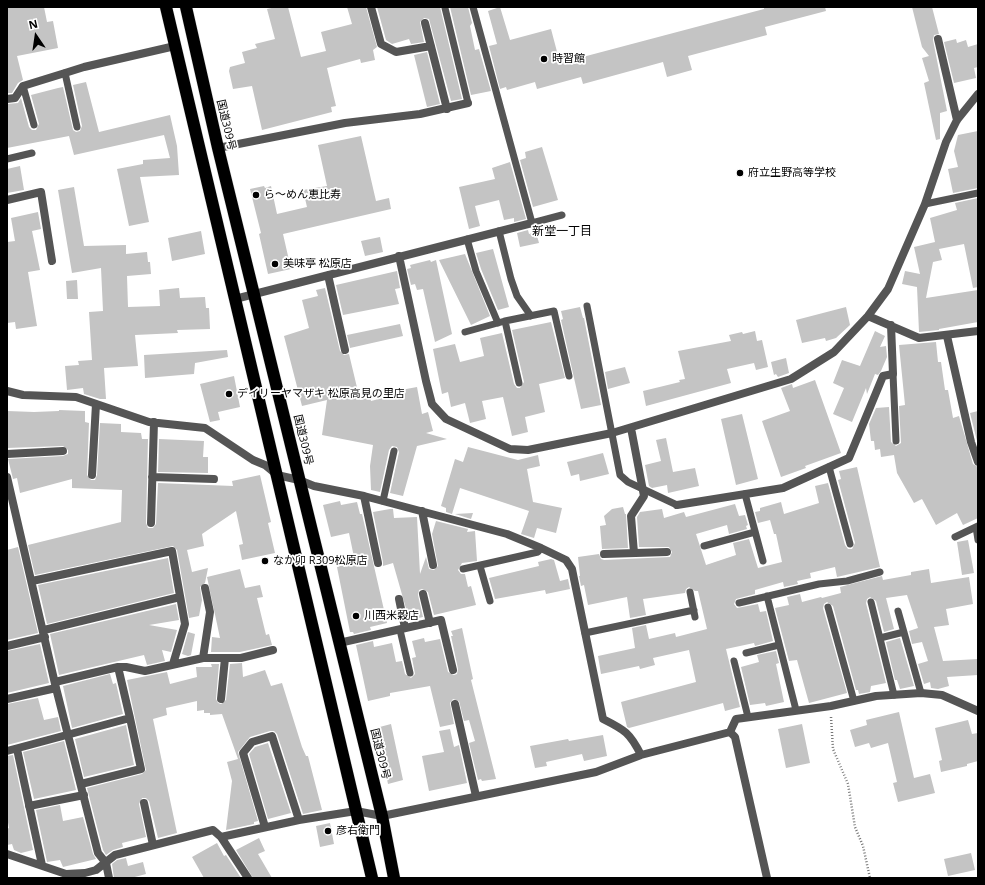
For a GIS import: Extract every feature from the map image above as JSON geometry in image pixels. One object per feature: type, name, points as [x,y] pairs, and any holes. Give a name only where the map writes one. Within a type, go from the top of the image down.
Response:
[{"type":"highway","points":[[166,7],[372,878]]},
{"type":"highway","name":"国道309号","points":[[186,7],[218,148],[382,816],[394,878]]},
{"type":"street","points":[[372,7],[380,44],[396,52],[431,46]]},
{"type":"street","points":[[425,24],[447,109]]},
{"type":"street","points":[[938,40],[957,120]]},
{"type":"street","points":[[7,100],[15,98],[23,86],[84,67],[175,46]]},
{"type":"street","points":[[399,256],[432,404],[446,419],[496,443],[516,449],[528,450],[631,428],[791,379],[834,352],[868,316],[888,289],[925,204],[946,142],[957,120],[978,94]]},
{"type":"street","points":[[218,148],[345,123],[420,114],[468,103]]},
{"type":"street","points":[[7,200],[41,192],[52,261]]},
{"type":"street","points":[[235,299],[532,223]]},
{"type":"street","points":[[328,275],[345,350]]},
{"type":"street","points":[[868,316],[919,338],[947,336],[978,331]]},
{"type":"street","points":[[677,505],[783,488],[849,458],[883,376],[893,374],[891,325]]},
{"type":"street","points":[[947,336],[971,442],[978,462]]},
{"type":"street","points":[[7,391],[23,395],[76,397],[154,422],[205,428],[253,460],[265,465],[277,475],[299,480],[314,486],[364,496],[507,534],[566,560],[572,569],[603,718],[622,728],[633,738],[641,755]]},
{"type":"street","points":[[92,475],[96,404]]},
{"type":"street","points":[[150,523],[154,422]]},
{"type":"street","points":[[631,428],[644,489],[644,496],[631,516],[634,553]]},
{"type":"street","points":[[7,454],[63,452]]},
{"type":"street","points":[[7,477],[55,685],[69,734],[98,853],[106,863],[109,878]]},
{"type":"street","points":[[152,477],[214,479]]},
{"type":"street","points":[[364,496],[378,563]]},
{"type":"street","points":[[422,511],[433,565]]},
{"type":"street","points":[[32,581],[172,551],[185,624],[173,664]]},
{"type":"street","points":[[604,554],[667,552]]},
{"type":"street","points":[[203,658],[210,612],[205,588]]},
{"type":"street","points":[[423,594],[430,623]]},
{"type":"street","points":[[7,646],[44,633],[180,597]]},
{"type":"street","points":[[399,599],[402,629]]},
{"type":"street","points":[[339,643],[441,620],[453,670]]},
{"type":"street","points":[[7,700],[118,667],[145,671],[203,658],[242,658],[273,650]]},
{"type":"street","points":[[221,699],[225,658]]},
{"type":"street","points":[[81,784],[141,769],[118,667]]},
{"type":"street","points":[[730,732],[736,719],[831,706],[876,696],[921,693],[942,695],[978,711]]},
{"type":"street","points":[[455,704],[476,796]]},
{"type":"street","points":[[7,751],[130,718]]},
{"type":"street","points":[[222,837],[299,820],[356,811],[382,816],[596,772],[641,755],[730,732]]},
{"type":"street","points":[[730,732],[735,737],[767,878]]},
{"type":"street","points":[[265,827],[243,753],[252,742],[272,736],[299,820]]},
{"type":"street","points":[[17,749],[42,865]]},
{"type":"street","points":[[29,806],[84,795]]},
{"type":"street","points":[[144,803],[153,845]]},
{"type":"street","points":[[7,854],[66,874],[85,873],[96,870],[115,855],[213,830],[222,837],[248,878]]},
{"type":"lane","points":[[473,7],[532,223],[562,215]]},
{"type":"lane","points":[[445,8],[468,103]]},
{"type":"lane","points":[[64,73],[77,127]]},
{"type":"lane","points":[[23,86],[34,125]]},
{"type":"lane","points":[[7,160],[32,153]]},
{"type":"lane","points":[[925,204],[978,193]]},
{"type":"lane","points":[[499,231],[511,279],[517,296],[531,316]]},
{"type":"lane","points":[[467,239],[476,271],[502,322],[519,383]]},
{"type":"lane","points":[[587,306],[620,475],[628,482],[677,505]]},
{"type":"lane","points":[[465,332],[502,322],[554,311],[569,376]]},
{"type":"lane","points":[[893,374],[896,441]]},
{"type":"lane","points":[[384,501],[394,452]]},
{"type":"lane","points":[[829,467],[850,544]]},
{"type":"lane","points":[[745,494],[763,562]]},
{"type":"lane","points":[[955,536],[977,527],[978,540]]},
{"type":"lane","points":[[704,546],[755,532]]},
{"type":"lane","points":[[463,569],[538,552],[541,548]]},
{"type":"lane","points":[[480,566],[490,601]]},
{"type":"lane","points":[[739,603],[819,584],[847,581],[880,572]]},
{"type":"lane","points":[[586,633],[695,614],[690,592]]},
{"type":"lane","points":[[767,596],[796,710]]},
{"type":"lane","points":[[871,602],[894,695]]},
{"type":"lane","points":[[828,608],[854,701]]},
{"type":"lane","points":[[898,611],[921,693]]},
{"type":"lane","points":[[402,629],[410,673]]},
{"type":"lane","points":[[880,638],[904,632]]},
{"type":"lane","points":[[746,653],[779,645]]},
{"type":"lane","points":[[734,661],[748,717]]},
{"type":"path","points":[[831,706],[832,749],[848,784],[855,827],[863,846],[870,878]]},
{"type":"building","points":[[7,7],[44,7],[47,22],[53,21],[58,48],[17,56],[23,80],[18,83],[12,93],[7,93]]},
{"type":"building","points":[[288,7],[301,57],[326,51],[321,32],[352,24],[347,7],[366,7],[377,47],[373,50],[375,60],[361,63],[360,59],[327,68],[336,106],[331,107],[332,112],[262,130],[252,86],[233,89],[229,71],[230,67],[245,63],[242,52],[257,48],[255,44],[275,39],[267,9]]},
{"type":"building","points":[[377,7],[440,7],[462,99],[451,101],[429,19],[424,18],[420,22],[424,42],[411,44],[409,39],[392,44],[386,40]]},
{"type":"building","points":[[450,7],[468,7],[472,23],[470,26],[475,50],[479,49],[491,91],[471,95]]},
{"type":"building","points":[[500,7],[510,40],[551,29],[560,63],[764,9],[764,7],[825,7],[826,11],[765,27],[767,35],[688,56],[692,70],[667,77],[663,62],[583,84],[581,77],[537,89],[535,82],[507,90],[506,87],[500,89],[489,46],[497,44],[488,11]]},
{"type":"building","points":[[912,7],[932,7],[939,34],[934,35],[933,40],[947,111],[940,113],[940,139],[936,140],[924,83],[929,81],[922,58],[929,56],[922,47]]},
{"type":"building","points":[[956,39],[957,43],[966,40],[968,47],[978,44],[978,67],[974,68],[976,78],[954,83],[944,42]]},
{"type":"building","points":[[427,52],[440,104],[427,107],[414,55]]},
{"type":"building","points":[[86,82],[99,132],[170,115],[177,146],[179,175],[140,177],[149,222],[129,226],[117,169],[143,164],[143,160],[170,158],[164,135],[74,155],[69,136],[7,148],[7,104],[18,103],[21,98],[29,127],[32,130],[36,130],[39,124],[31,95],[63,87],[73,130],[76,132],[80,131],[82,126],[73,85]]},
{"type":"building","points":[[978,131],[978,188],[953,193],[948,169],[958,167],[954,151],[958,135]]},
{"type":"building","points":[[361,136],[376,201],[389,198],[391,209],[283,234],[291,269],[268,274],[259,234],[261,233],[250,189],[271,186],[277,214],[307,207],[303,190],[327,186],[318,145]]},
{"type":"building","points":[[542,147],[558,200],[533,207],[520,160],[526,158],[525,152]]},
{"type":"building","points":[[510,162],[526,219],[514,222],[514,218],[504,220],[499,200],[475,206],[480,226],[469,229],[459,187],[495,179],[492,168]]},
{"type":"building","points":[[20,166],[24,190],[7,193],[7,169]]},
{"type":"building","points":[[74,187],[84,246],[126,245],[126,254],[147,252],[151,274],[127,276],[128,307],[160,306],[159,290],[179,288],[180,298],[205,297],[206,308],[209,308],[210,329],[177,330],[178,333],[135,335],[138,366],[104,368],[106,399],[100,399],[84,394],[83,388],[67,390],[65,366],[79,365],[78,361],[92,360],[89,312],[103,311],[101,268],[72,273],[58,190]]},
{"type":"building","points":[[978,198],[978,287],[973,288],[964,244],[939,249],[942,260],[933,262],[926,298],[978,290],[978,322],[939,330],[919,332],[917,287],[902,284],[905,271],[920,274],[914,247],[935,242],[930,218],[957,210],[955,203]]},
{"type":"building","points":[[38,212],[41,229],[32,231],[40,270],[28,272],[37,326],[16,329],[15,322],[7,323],[7,242],[15,241],[11,218]]},
{"type":"building","points":[[528,230],[529,234],[536,232],[539,243],[520,247],[517,233]]},
{"type":"building","points":[[201,231],[205,254],[172,261],[168,238]]},
{"type":"building","points":[[380,237],[383,252],[365,256],[361,241]]},
{"type":"building","points":[[493,249],[509,307],[498,310],[476,253]]},
{"type":"building","points":[[465,254],[490,316],[471,325],[439,260]]},
{"type":"building","points":[[430,260],[431,262],[436,260],[452,334],[435,342],[423,289],[417,290],[415,284],[411,285],[407,269],[411,268],[410,265]]},
{"type":"building","points":[[397,271],[400,288],[395,289],[399,304],[343,315],[336,285]]},
{"type":"building","points":[[77,280],[78,299],[67,299],[66,281]]},
{"type":"building","points":[[325,288],[340,351],[344,355],[349,354],[360,400],[370,397],[371,401],[402,393],[401,390],[417,387],[422,414],[428,412],[433,431],[426,433],[447,439],[417,446],[403,496],[390,493],[399,452],[397,447],[392,446],[389,450],[380,492],[371,490],[370,466],[373,445],[322,435],[327,400],[302,406],[284,336],[309,328],[302,300],[318,296],[316,290]]},
{"type":"building","points":[[580,307],[584,318],[601,405],[581,409],[561,320],[563,319],[561,311]]},
{"type":"building","points":[[846,307],[850,325],[836,338],[826,341],[825,338],[802,343],[796,320]]},
{"type":"building","points":[[551,322],[565,378],[539,384],[545,412],[525,417],[528,432],[512,436],[503,397],[482,401],[486,419],[470,423],[465,403],[451,407],[448,392],[442,394],[433,349],[455,344],[460,362],[484,356],[480,338],[502,333],[514,384],[517,388],[520,388],[524,382],[512,330]]},
{"type":"building","points":[[400,324],[403,336],[350,348],[347,335]]},
{"type":"building","points":[[755,331],[757,341],[762,340],[768,367],[756,370],[754,363],[727,369],[731,383],[646,406],[643,391],[680,382],[679,380],[685,379],[678,351],[731,341],[729,335]]},
{"type":"building","points":[[875,331],[885,336],[880,347],[886,346],[887,357],[881,371],[878,375],[875,374],[867,394],[866,388],[852,422],[833,414],[844,388],[833,383],[842,360],[860,366]]},
{"type":"building","points":[[936,342],[938,362],[941,362],[945,390],[948,390],[953,418],[959,416],[973,464],[978,467],[978,518],[963,525],[957,513],[936,525],[922,499],[914,503],[897,473],[894,455],[881,457],[880,449],[875,450],[874,441],[871,441],[869,424],[876,408],[889,407],[891,442],[896,446],[901,443],[899,406],[905,405],[899,345]]},
{"type":"building","points":[[227,350],[228,357],[195,363],[194,374],[145,378],[144,355]]},
{"type":"building","points":[[786,358],[789,373],[778,377],[776,374],[774,375],[771,362]]},
{"type":"building","points":[[625,367],[630,383],[608,389],[605,372]]},
{"type":"building","points":[[234,376],[240,407],[218,412],[220,420],[210,422],[200,384]]},
{"type":"building","points":[[815,380],[841,453],[805,466],[806,468],[781,477],[762,421],[790,411],[781,388],[792,384],[793,388]]},
{"type":"building","points":[[59,410],[85,411],[85,422],[89,423],[87,475],[91,480],[95,480],[97,475],[100,423],[121,424],[121,432],[141,433],[142,439],[148,439],[146,523],[148,528],[153,528],[156,524],[158,483],[233,486],[232,481],[260,475],[271,522],[268,523],[275,553],[242,560],[239,545],[243,544],[236,511],[202,534],[204,546],[187,550],[192,572],[208,568],[205,583],[200,587],[202,600],[199,616],[189,618],[177,550],[173,546],[35,575],[28,545],[121,522],[122,490],[72,488],[72,479],[20,493],[17,478],[13,479],[8,459],[63,456],[68,454],[68,450],[63,446],[7,448],[7,411],[34,412]]},
{"type":"building","points":[[978,411],[978,445],[970,413]]},
{"type":"building","points":[[742,414],[758,479],[736,485],[721,419]]},
{"type":"building","points":[[666,438],[673,472],[695,468],[699,486],[668,493],[667,485],[652,488],[649,486],[645,465],[661,461],[656,440]]},
{"type":"building","points":[[159,439],[204,441],[203,457],[208,457],[208,473],[158,472]]},
{"type":"building","points":[[468,447],[518,460],[538,455],[540,466],[527,469],[533,502],[562,508],[556,533],[537,528],[534,538],[521,534],[529,511],[460,488],[452,514],[446,512],[446,508],[441,506],[455,459],[463,462]]},
{"type":"building","points":[[603,453],[609,474],[580,481],[579,474],[571,476],[567,462]]},
{"type":"building","points":[[857,467],[880,567],[837,577],[835,567],[810,573],[811,578],[797,581],[798,584],[784,587],[783,582],[755,590],[755,594],[736,599],[734,604],[737,608],[758,604],[760,612],[766,611],[773,641],[755,646],[754,643],[726,649],[740,707],[725,711],[723,703],[629,728],[627,727],[621,702],[696,682],[689,650],[653,658],[655,665],[640,669],[639,666],[601,674],[598,656],[635,648],[632,628],[646,625],[649,639],[675,633],[676,637],[707,629],[698,591],[695,591],[689,587],[686,589],[685,593],[643,599],[646,615],[630,618],[627,597],[588,605],[584,585],[581,586],[578,557],[599,554],[601,559],[604,560],[670,557],[672,552],[669,547],[639,547],[637,517],[640,512],[662,509],[664,518],[684,512],[686,517],[735,504],[739,516],[745,515],[748,525],[746,526],[747,529],[729,534],[727,525],[696,534],[706,565],[736,555],[733,543],[749,539],[758,568],[782,562],[776,534],[774,534],[770,520],[758,523],[755,512],[760,511],[760,508],[781,502],[784,514],[819,503],[815,486],[828,483],[845,545],[848,549],[852,549],[855,543],[838,480],[841,479],[839,471]]},
{"type":"building","points":[[340,501],[341,505],[357,502],[360,514],[362,514],[387,623],[370,627],[371,630],[354,634],[353,632],[350,632],[337,567],[355,562],[349,533],[331,537],[323,505]]},
{"type":"building","points":[[623,507],[626,514],[628,548],[602,549],[600,526],[606,525],[604,516],[612,509]]},
{"type":"building","points":[[393,509],[394,518],[417,517],[420,574],[426,557],[429,569],[434,570],[438,566],[432,534],[436,521],[468,529],[467,532],[475,531],[477,561],[462,563],[458,570],[461,574],[465,574],[468,587],[471,586],[476,605],[434,615],[428,592],[422,589],[419,590],[418,595],[423,617],[409,619],[393,563],[383,566],[373,512]]},
{"type":"building","points":[[473,513],[471,519],[455,514]]},
{"type":"building","points":[[968,540],[974,573],[962,575],[957,542]]},
{"type":"building","points":[[18,547],[38,633],[7,640],[7,550]]},
{"type":"building","points":[[168,558],[174,593],[47,624],[38,585]]},
{"type":"building","points":[[551,559],[554,560],[560,581],[568,579],[570,589],[546,594],[545,590],[495,599],[489,578],[539,566],[538,562]]},
{"type":"building","points":[[240,569],[245,588],[260,585],[263,597],[257,598],[266,635],[269,634],[272,645],[240,652],[211,652],[212,637],[220,638],[207,577]]},
{"type":"building","points":[[929,569],[931,583],[969,577],[973,604],[946,609],[949,625],[934,627],[943,661],[978,659],[978,675],[947,677],[949,686],[938,689],[931,688],[930,682],[924,684],[918,664],[928,661],[922,642],[912,644],[909,631],[918,628],[907,595],[886,598],[894,629],[884,632],[876,601],[870,597],[867,599],[866,603],[886,683],[871,686],[870,692],[859,694],[858,690],[856,690],[833,606],[827,602],[824,604],[823,608],[847,693],[809,703],[797,660],[789,661],[775,608],[789,605],[787,597],[800,594],[802,602],[841,593],[840,587],[882,576],[883,580],[911,575],[911,572]]},
{"type":"building","points":[[176,604],[179,620],[149,625],[177,630],[171,652],[162,650],[165,661],[147,665],[144,655],[59,675],[50,634]]},
{"type":"building","points":[[462,628],[473,679],[471,680],[496,779],[482,781],[481,779],[478,780],[469,743],[475,741],[469,720],[464,721],[459,701],[453,699],[450,703],[454,724],[440,727],[430,686],[390,693],[390,696],[368,701],[356,645],[373,641],[374,647],[392,643],[396,662],[402,661],[405,674],[411,678],[415,674],[412,658],[416,657],[412,641],[424,638],[425,642],[440,639],[448,672],[454,675],[457,674],[458,669],[451,631]]},
{"type":"building","points":[[188,632],[195,634],[191,655],[188,656],[182,654]]},
{"type":"building","points":[[900,638],[914,686],[900,689],[897,680],[895,680],[886,642]]},
{"type":"building","points":[[40,644],[49,683],[7,693],[7,651]]},
{"type":"building","points":[[776,651],[779,663],[776,664],[784,702],[766,706],[765,703],[750,705],[741,667],[759,662],[757,655]]},
{"type":"building","points":[[242,663],[243,677],[265,670],[271,686],[282,683],[302,747],[306,756],[308,756],[322,810],[303,814],[277,734],[274,731],[270,731],[250,737],[238,752],[258,821],[254,822],[254,824],[226,830],[232,781],[227,762],[238,759],[222,714],[210,715],[210,713],[204,713],[204,710],[197,711],[197,701],[166,708],[167,715],[153,719],[177,833],[158,838],[149,801],[146,798],[142,798],[139,804],[146,837],[122,843],[123,847],[113,850],[106,855],[103,850],[87,788],[142,774],[146,770],[127,680],[167,672],[170,684],[197,677],[196,667],[212,667],[211,664],[219,664],[216,699],[218,703],[221,704],[226,700],[230,664]]},
{"type":"building","points":[[110,674],[113,684],[116,683],[123,714],[72,728],[63,686]]},
{"type":"building","points":[[38,698],[44,720],[58,717],[61,731],[7,745],[7,704]]},
{"type":"building","points":[[899,712],[914,778],[930,774],[935,793],[898,802],[893,783],[897,782],[888,743],[871,748],[869,743],[855,747],[850,730],[867,725],[866,720]]},
{"type":"building","points":[[968,720],[972,734],[978,733],[978,761],[967,764],[967,766],[941,772],[939,761],[942,760],[935,728]]},
{"type":"building","points":[[391,724],[403,780],[388,784],[376,728]]},
{"type":"building","points":[[802,724],[810,763],[786,768],[778,729]]},
{"type":"building","points":[[126,725],[134,765],[84,777],[75,739]]},
{"type":"building","points":[[450,729],[454,747],[459,745],[467,783],[429,791],[422,756],[444,752],[439,731]]},
{"type":"building","points":[[603,735],[607,756],[584,761],[582,754],[546,762],[547,766],[535,768],[530,746],[568,739],[569,741]]},
{"type":"building","points":[[64,741],[76,790],[34,799],[23,752]]},
{"type":"building","points":[[268,743],[291,813],[268,819],[249,754],[255,747]]},
{"type":"building","points":[[13,755],[33,850],[21,853],[14,850],[12,844],[7,845],[7,829],[9,828],[7,817],[7,756]]},
{"type":"building","points":[[60,805],[63,821],[83,817],[93,854],[96,859],[63,867],[60,860],[47,862],[36,810]]},
{"type":"building","points":[[330,823],[334,844],[320,847],[316,826]]},
{"type":"building","points":[[259,838],[265,851],[258,854],[272,878],[253,878],[236,850]]},
{"type":"building","points":[[217,843],[224,856],[226,855],[241,878],[204,878],[192,857]]},
{"type":"building","points":[[971,853],[975,870],[948,876],[944,859]]},
{"type":"building","points":[[126,858],[128,866],[143,862],[146,874],[131,878],[114,878],[112,864],[117,860]]},
{"type":"place","name":"時習館","points":[[544,59]]},
{"type":"place","name":"府立生野高等学校","points":[[740,173]]},
{"type":"place","name":"ら～めん恵比寿","points":[[256,195]]},
{"type":"place","name":"美味亭 松原店","points":[[275,264]]},
{"type":"place","name":"デイリーヤマザキ 松原高見の里店","points":[[229,394]]},
{"type":"place","name":"なか卯 R309松原店","points":[[265,561]]},
{"type":"place","name":"川西米穀店","points":[[356,616]]},
{"type":"place","name":"彦右衛門","points":[[328,831]]},
{"type":"district","name":"新堂一丁目","points":[[562,232]]}]
